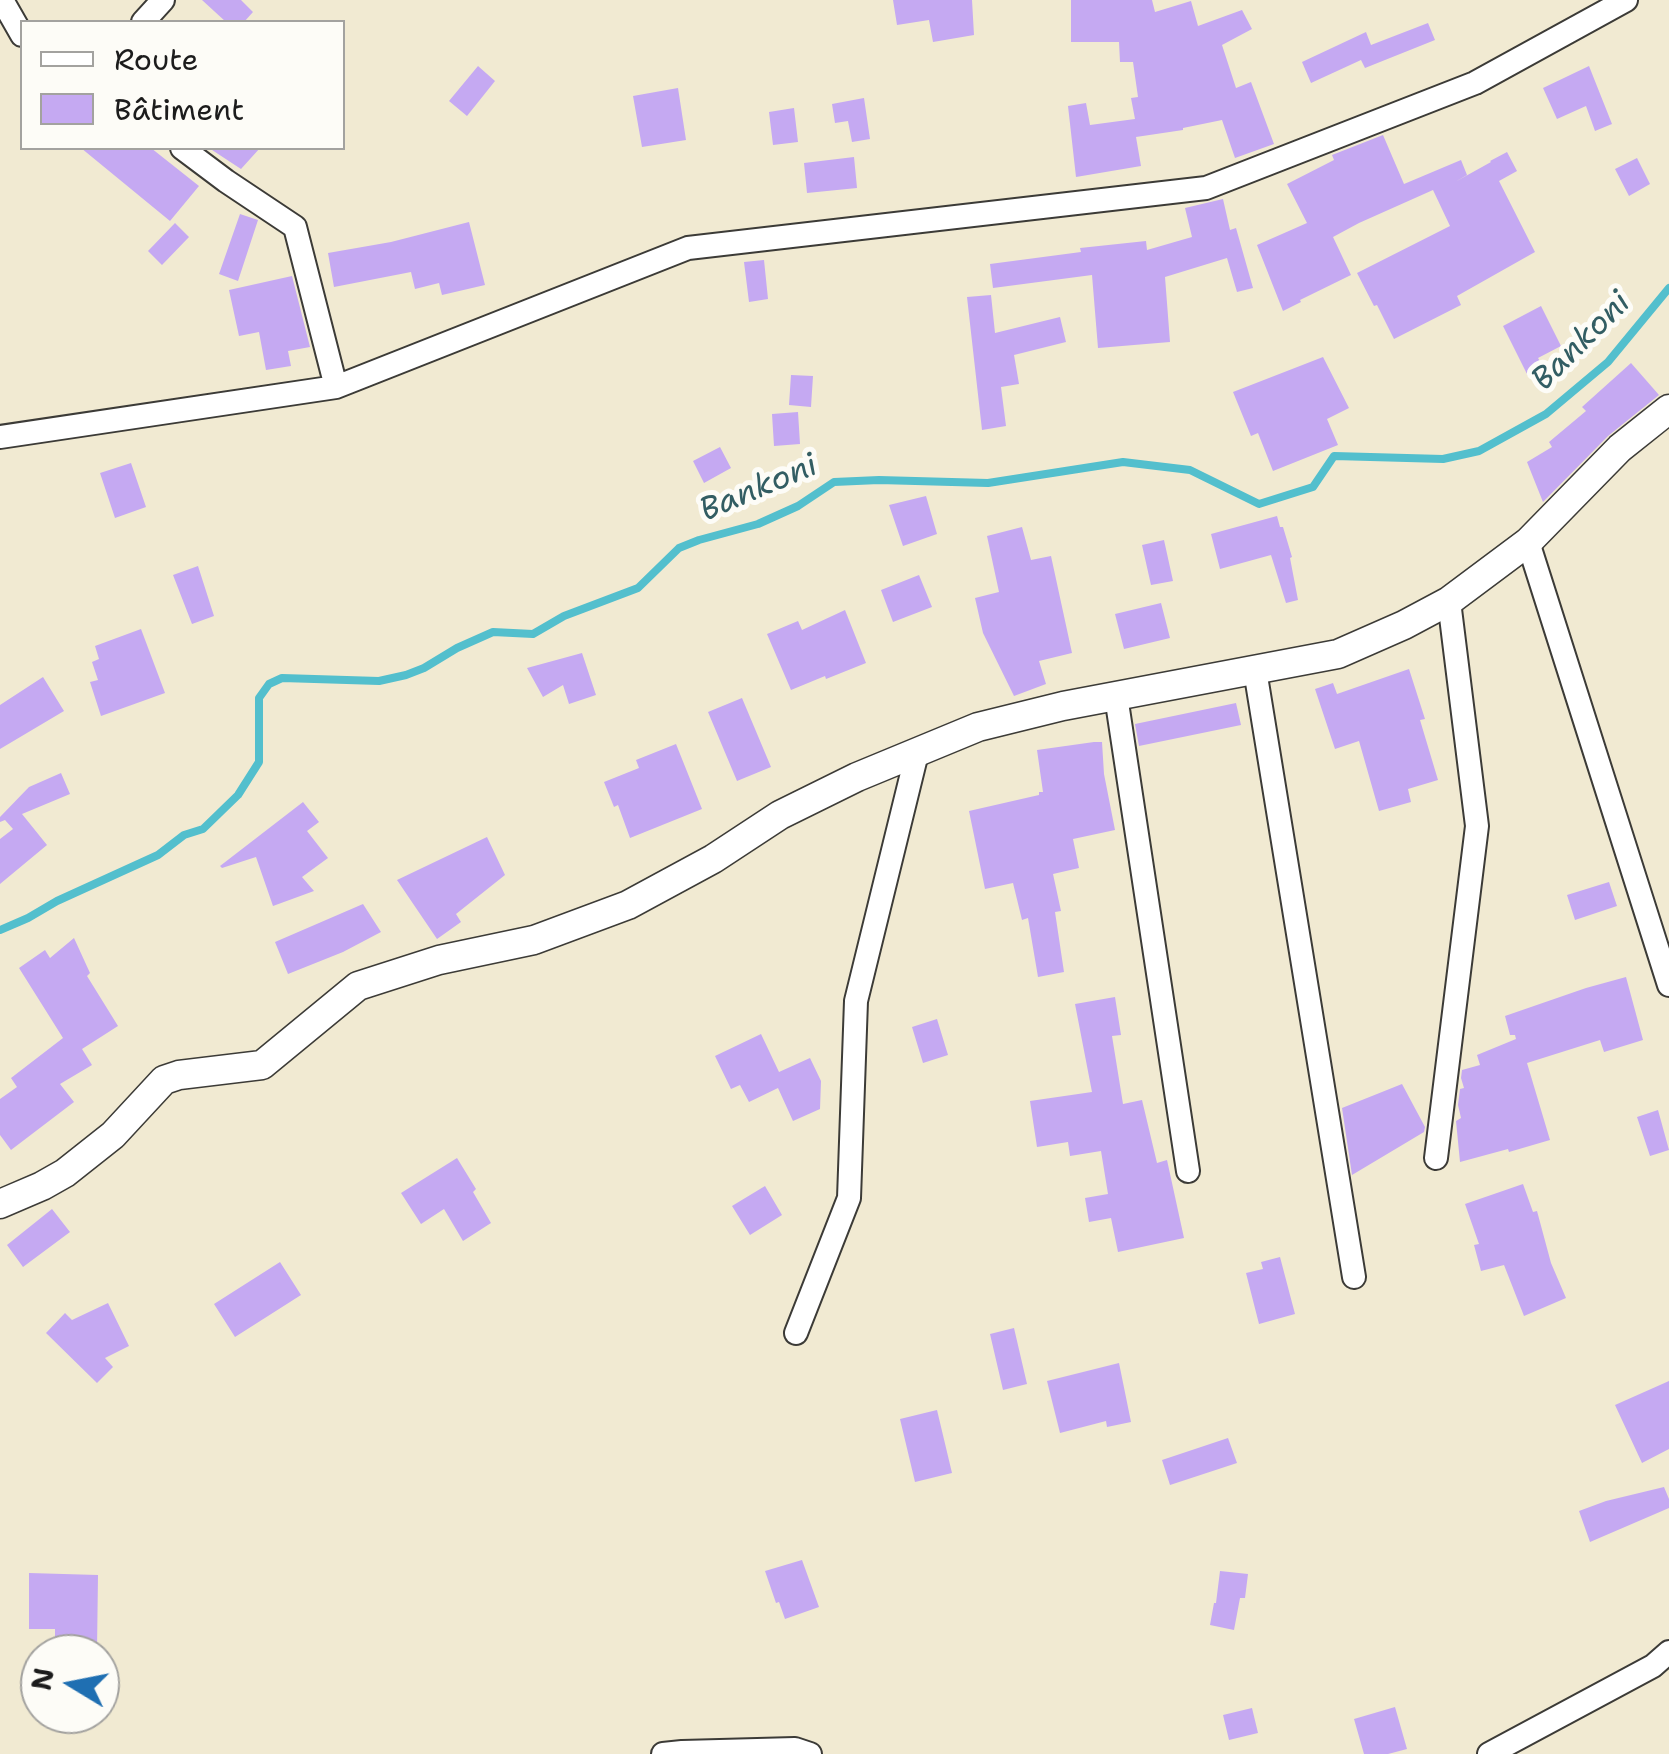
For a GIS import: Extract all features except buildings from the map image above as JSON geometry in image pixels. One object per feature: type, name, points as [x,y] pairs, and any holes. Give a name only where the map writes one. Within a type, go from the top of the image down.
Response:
[{"type":"street","points":[[2,0],[20,32]]},
{"type":"street","points":[[145,20],[163,0]]},
{"type":"street","points":[[0,436],[336,387],[688,248],[1206,188],[1475,83],[1626,0]]},
{"type":"street","points":[[185,150],[296,226],[336,387]]},
{"type":"street","points":[[0,1204],[65,1173],[113,1135],[164,1080],[262,1065],[358,986],[439,960],[534,940],[628,906],[713,860],[780,815],[857,777],[978,727],[1063,706],[1338,654],[1404,625],[1449,601],[1528,542],[1620,448],[1669,409]]},
{"type":"street","points":[[1528,542],[1669,985]]},
{"type":"street","points":[[1436,1158],[1477,826],[1449,601]]},
{"type":"street","points":[[1255,670],[1354,1277]]},
{"type":"street","points":[[1116,696],[1188,1172]]},
{"type":"street","points":[[796,1333],[849,1198],[856,1002],[917,753]]},
{"type":"street","points":[[1489,1754],[1652,1666],[1669,1652]]},
{"type":"street","points":[[663,1754],[796,1750],[810,1754]]},
{"type":"waterway","name":"Bankoni","points":[[0,930],[158,855],[184,835],[203,829],[238,795],[259,762],[259,698],[269,684],[282,678],[379,681],[424,668],[493,632],[533,634],[564,616],[638,588],[679,548],[758,524],[798,506],[834,482],[988,483],[1123,462],[1190,470],[1259,504],[1313,487],[1334,456],[1443,459],[1479,451],[1546,414],[1608,362],[1669,288]]}]
